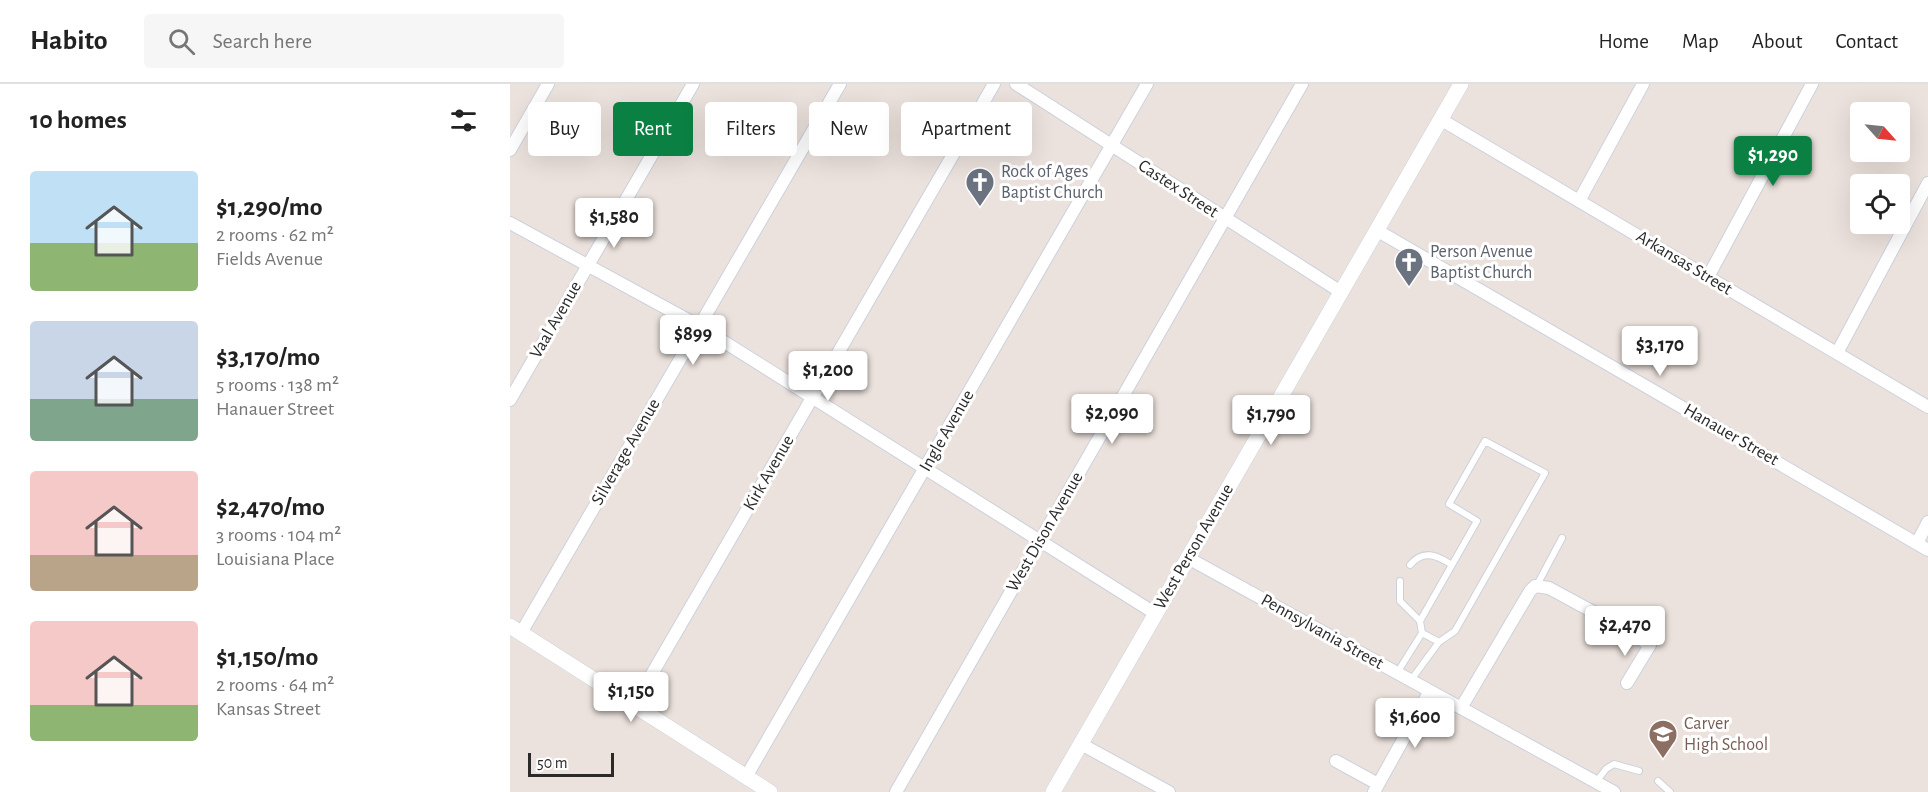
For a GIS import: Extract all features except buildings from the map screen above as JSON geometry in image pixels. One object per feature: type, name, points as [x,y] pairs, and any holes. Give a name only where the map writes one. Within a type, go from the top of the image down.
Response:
[{"type":"street","points":[[510,150],[548,84]]},
{"type":"street","name":"Vaal Avenue","points":[[510,400],[693,84]]},
{"type":"street","name":"Silverage Avenue","points":[[515,630],[699,326],[840,84]]},
{"type":"street","name":"Kirk Avenue","points":[[634,705],[994,84]]},
{"type":"street","name":"Castex Street","points":[[1016,84],[1341,292]]},
{"type":"street","name":"Ingle Avenue","points":[[746,777],[1147,84]]},
{"type":"street","name":"West Dison Avenue","points":[[896,792],[1302,84]]},
{"type":"street","name":"West Person Avenue","points":[[1053,792],[1461,84]]},
{"type":"street","points":[[1579,201],[1642,84]]},
{"type":"street","points":[[1708,276],[1812,84]]},
{"type":"street","name":"Arkansas Street","points":[[1440,118],[1928,407]]},
{"type":"street","points":[[1837,353],[1928,183]]},
{"type":"street","points":[[510,223],[699,326],[814,396],[1155,614]]},
{"type":"street","name":"Hanauer Street","points":[[1378,231],[1928,550]]},
{"type":"street","points":[[1917,543],[1928,522]]},
{"type":"street","name":"Pennsylvania Street","points":[[1188,558],[1614,792]]},
{"type":"street","points":[[1461,708],[1530,591],[1536,586],[1550,589],[1650,645],[1627,682]]},
{"type":"street","points":[[515,630],[770,792]]},
{"type":"street","points":[[1335,761],[1376,788],[1430,691]]},
{"type":"street","points":[[1081,744],[1169,792]]},
{"type":"lane","points":[[1411,681],[1438,642],[1455,631],[1545,473],[1485,441],[1449,504],[1477,521],[1420,621]]},
{"type":"lane","points":[[1536,586],[1562,538]]},
{"type":"lane","points":[[1410,565],[1415,559],[1428,554],[1452,565]]},
{"type":"lane","points":[[1397,673],[1422,633],[1420,621],[1400,601],[1400,581]]},
{"type":"lane","points":[[1422,633],[1438,642]]},
{"type":"lane","points":[[1596,782],[1606,769],[1614,764],[1639,771]]},
{"type":"lane","points":[[1658,782],[1670,792]]},
{"type":"place","name":"Rock of Ages Baptist Church","points":[[980,208]]},
{"type":"place","name":"Person Avenue Baptist Church","points":[[1409,288]]},
{"type":"place","name":"Carver High School","points":[[1663,760]]}]
